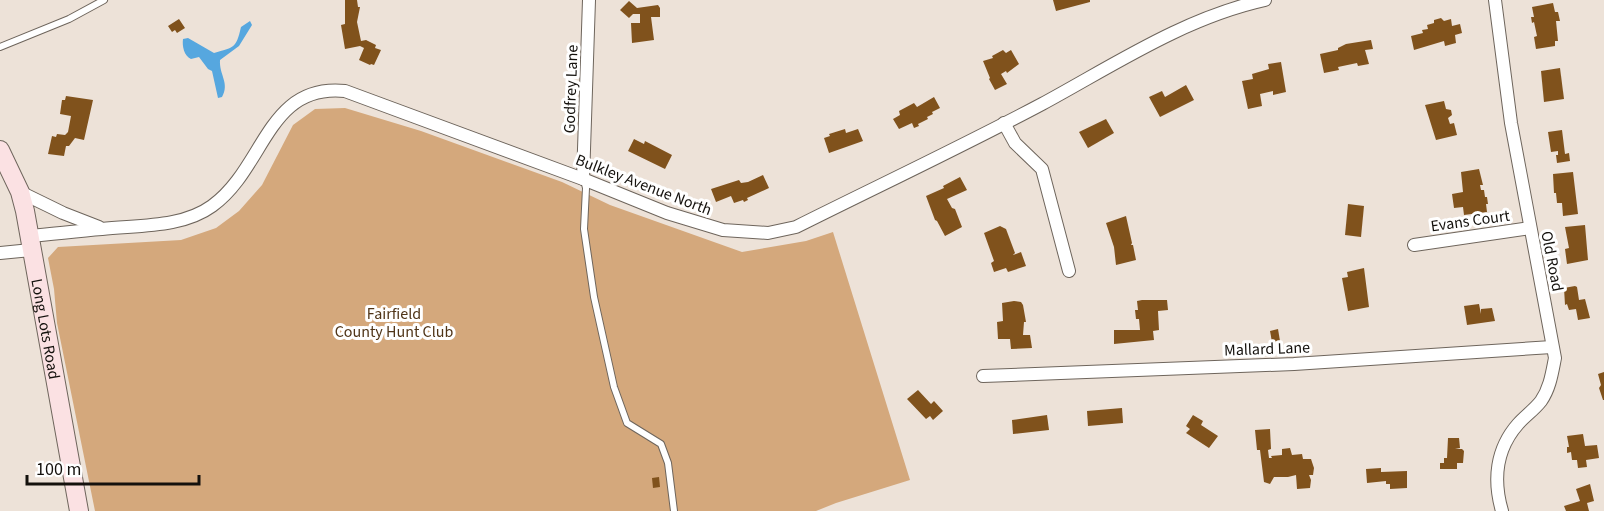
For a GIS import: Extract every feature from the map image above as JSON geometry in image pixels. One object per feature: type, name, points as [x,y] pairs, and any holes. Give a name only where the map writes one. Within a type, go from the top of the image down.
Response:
[{"type":"main road","name":"Long Lots Road","points":[[0,150],[20,192],[79,511]]},
{"type":"street","name":"Godfrey Lane","points":[[584,178],[589,0]]},
{"type":"street","name":"Bulkley Avenue North","points":[[0,253],[30,243],[103,229],[172,222],[210,208],[229,193],[243,176],[274,124],[289,106],[315,91],[330,89],[345,91],[584,178],[667,213],[723,230],[768,233],[796,226],[1004,123],[1155,41],[1235,3],[1264,0]]},
{"type":"street","name":"Old Road","points":[[1495,0],[1511,123],[1555,358],[1552,377],[1540,402],[1517,425],[1499,458],[1497,485],[1499,510]]},
{"type":"street","points":[[1004,123],[1015,142],[1042,169],[1069,271]]},
{"type":"street","name":"Bulkley Avenue North","points":[[20,192],[103,229]]},
{"type":"street","name":"Evans Court","points":[[1414,245],[1530,228]]},
{"type":"street","name":"Mallard Lane","points":[[983,376],[1294,364],[1552,347]]},
{"type":"lane","points":[[0,47],[69,19],[104,0]]},
{"type":"lane","points":[[584,178],[586,188],[584,229],[594,297],[614,387],[627,423],[661,444],[668,463],[674,511]]},
{"type":"green space","name":"Fairfield County Hunt Club","points":[[345,108],[421,131],[562,182],[610,205],[742,252],[806,241],[833,232],[910,480],[816,511],[95,511],[57,323],[48,258],[58,247],[181,240],[216,228],[239,211],[262,185],[293,125],[315,109]]},
{"type":"water","points":[[250,21],[252,25],[239,46],[220,60],[225,87],[222,97],[218,98],[212,71],[199,57],[191,59],[187,56],[183,48],[183,39],[188,38],[214,53],[226,50],[236,43],[241,27]]},
{"type":"building","points":[[345,0],[357,0],[358,7],[360,7],[357,22],[361,41],[366,40],[381,50],[374,65],[359,60],[364,48],[360,46],[345,49],[341,25],[345,24]]},
{"type":"building","points":[[1053,0],[1090,0],[1090,2],[1056,11]]},
{"type":"building","points":[[629,1],[637,8],[658,5],[660,8],[660,17],[651,17],[654,40],[632,43],[631,23],[640,23],[640,14],[633,14],[629,18],[620,10]]},
{"type":"building","points":[[1553,3],[1560,21],[1556,21],[1558,41],[1555,41],[1555,46],[1536,49],[1534,37],[1537,36],[1534,22],[1532,23],[1531,17],[1534,17],[1532,7]]},
{"type":"building","points":[[1441,18],[1444,21],[1451,19],[1452,26],[1460,24],[1462,33],[1455,35],[1456,43],[1445,46],[1444,41],[1414,50],[1411,36],[1423,33],[1422,30],[1428,29],[1427,25]]},
{"type":"building","points":[[179,19],[185,28],[177,33],[175,30],[172,32],[168,26]]},
{"type":"building","points":[[1371,40],[1373,49],[1365,50],[1369,64],[1358,66],[1357,63],[1324,73],[1320,54],[1338,50],[1346,44]]},
{"type":"building","points":[[1003,50],[1006,53],[1011,50],[1019,64],[1007,73],[1006,71],[1001,74],[1007,84],[995,90],[983,61],[993,58],[992,56]]},
{"type":"building","points":[[1281,62],[1286,92],[1273,95],[1273,91],[1260,94],[1262,106],[1248,109],[1242,81],[1253,79],[1252,74],[1269,69],[1268,64]]},
{"type":"building","points":[[1560,68],[1564,99],[1544,102],[1541,71]]},
{"type":"building","points":[[1186,85],[1194,100],[1160,117],[1149,97],[1162,91],[1165,97]]},
{"type":"building","points":[[66,96],[93,100],[84,140],[75,138],[69,146],[66,146],[64,156],[48,154],[52,136],[65,135],[68,132],[71,116],[60,114],[62,100],[65,100]]},
{"type":"building","points":[[934,97],[940,108],[932,112],[933,114],[927,117],[928,119],[914,128],[912,123],[899,129],[893,119],[900,115],[899,111],[914,103],[917,107]]},
{"type":"building","points":[[1444,101],[1446,109],[1451,110],[1452,115],[1448,118],[1450,124],[1454,123],[1457,135],[1436,140],[1425,105]]},
{"type":"building","points":[[1106,119],[1114,133],[1088,148],[1079,132]]},
{"type":"building","points":[[845,129],[846,133],[858,129],[863,141],[829,153],[824,138]]},
{"type":"building","points":[[1562,130],[1565,154],[1569,153],[1570,161],[1557,163],[1558,151],[1551,152],[1548,132]]},
{"type":"building","points":[[634,139],[644,144],[645,141],[672,155],[665,169],[628,151]]},
{"type":"building","points":[[1479,169],[1483,185],[1480,185],[1481,190],[1484,190],[1485,197],[1487,197],[1487,212],[1464,215],[1463,207],[1454,208],[1452,194],[1463,192],[1461,172]]},
{"type":"building","points":[[1573,172],[1578,214],[1563,216],[1562,203],[1557,203],[1556,193],[1554,193],[1553,174]]},
{"type":"building","points":[[763,175],[769,188],[747,198],[748,200],[744,202],[743,200],[734,203],[731,196],[716,202],[711,189],[739,180],[741,183],[748,182]]},
{"type":"building","points":[[960,177],[967,190],[947,199],[955,209],[962,227],[945,236],[935,220],[926,196]]},
{"type":"building","points":[[1348,204],[1364,206],[1361,237],[1345,235]]},
{"type":"building","points":[[1126,216],[1136,260],[1116,265],[1114,247],[1106,223]]},
{"type":"building","points":[[1585,225],[1588,260],[1567,264],[1565,249],[1569,248],[1565,227]]},
{"type":"building","points":[[1000,226],[1006,229],[1015,253],[1013,255],[1021,252],[1026,266],[1008,272],[1006,268],[994,272],[991,263],[994,261],[984,233]]},
{"type":"building","points":[[1364,268],[1369,307],[1348,311],[1342,278],[1348,277],[1347,272]]},
{"type":"building","points":[[1575,286],[1579,300],[1585,299],[1590,318],[1578,320],[1576,309],[1569,310],[1567,304],[1565,305],[1564,288]]},
{"type":"building","points":[[1167,300],[1168,310],[1158,311],[1159,330],[1153,331],[1154,340],[1114,344],[1114,330],[1140,330],[1135,310],[1138,310],[1137,301]]},
{"type":"building","points":[[1021,302],[1023,305],[1026,322],[1024,322],[1023,335],[1030,335],[1032,348],[1011,349],[1010,339],[998,339],[997,322],[1003,321],[1002,303]]},
{"type":"building","points":[[1479,304],[1481,314],[1481,309],[1492,308],[1495,321],[1467,325],[1464,306]]},
{"type":"building","points":[[1278,329],[1280,341],[1272,342],[1270,331]]},
{"type":"building","points":[[1604,372],[1604,400],[1603,400],[1598,374]]},
{"type":"building","points":[[918,390],[931,404],[934,401],[943,411],[933,420],[930,416],[926,419],[907,399]]},
{"type":"building","points":[[1122,408],[1123,423],[1088,426],[1087,411]]},
{"type":"building","points":[[1047,415],[1049,430],[1013,434],[1012,420]]},
{"type":"building","points":[[1193,415],[1203,421],[1201,425],[1218,436],[1209,448],[1186,433],[1190,429],[1186,426]]},
{"type":"building","points":[[1270,429],[1269,458],[1282,455],[1282,449],[1290,448],[1292,455],[1302,454],[1303,459],[1311,459],[1314,468],[1313,475],[1309,475],[1310,488],[1297,489],[1296,475],[1274,477],[1270,484],[1264,482],[1255,430]]},
{"type":"building","points":[[1583,434],[1585,446],[1597,445],[1599,458],[1586,460],[1587,467],[1578,468],[1577,460],[1572,460],[1571,452],[1567,453],[1567,447],[1569,447],[1567,436]]},
{"type":"building","points":[[1448,438],[1459,438],[1460,448],[1455,449],[1464,451],[1463,463],[1457,463],[1457,469],[1440,469],[1440,463],[1444,463],[1444,458],[1447,458]]},
{"type":"building","points":[[1381,468],[1381,472],[1407,471],[1407,488],[1390,489],[1390,484],[1386,484],[1386,481],[1367,483],[1366,469]]},
{"type":"building","points":[[659,477],[660,487],[653,488],[652,478]]},
{"type":"building","points":[[1590,484],[1594,501],[1587,503],[1589,511],[1566,511],[1564,506],[1580,501],[1576,489]]}]
